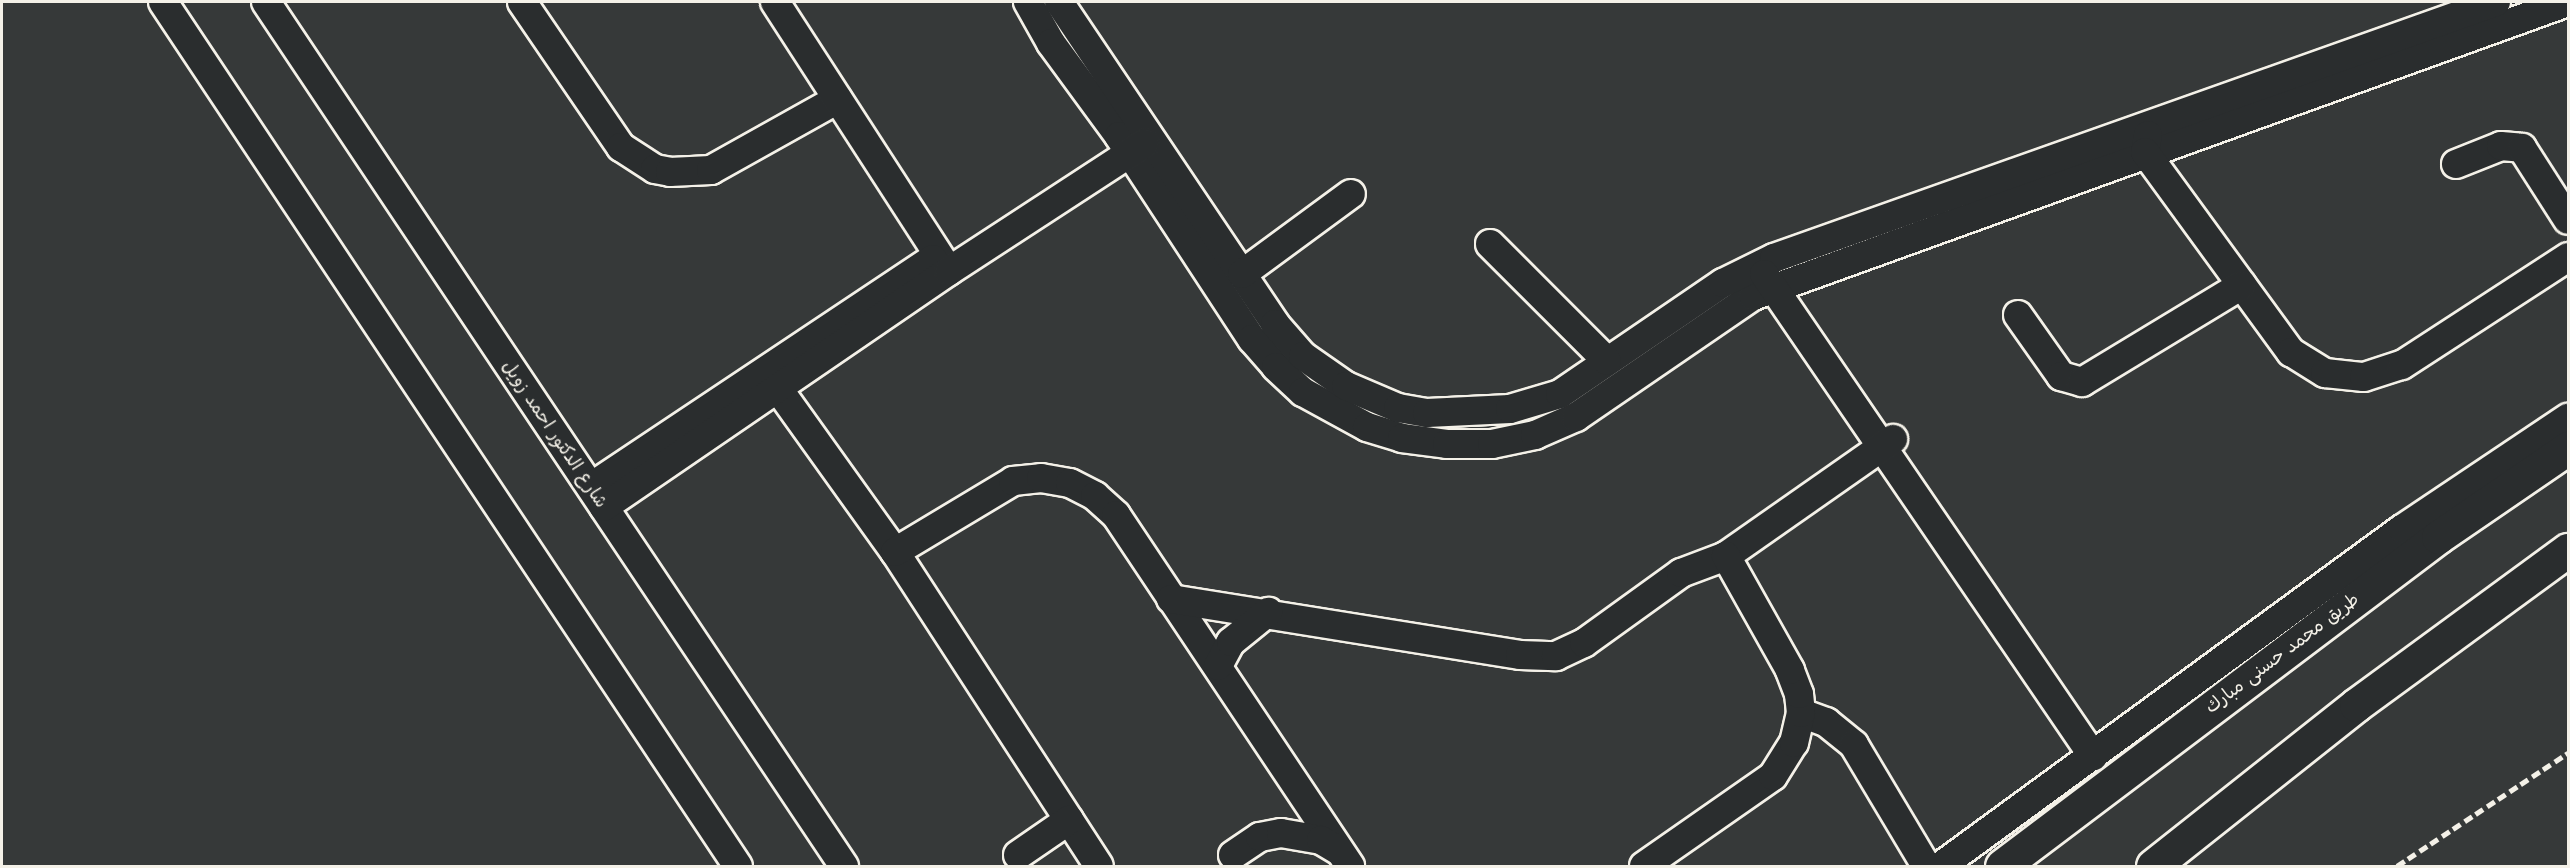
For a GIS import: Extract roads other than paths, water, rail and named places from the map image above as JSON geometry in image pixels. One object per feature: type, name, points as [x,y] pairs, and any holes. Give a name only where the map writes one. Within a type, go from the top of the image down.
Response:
[{"type":"highway","name":"طريق محمد حسنى مبارك","points":[[2002,867],[2438,537],[2568,448]]},
{"type":"highway","points":[[2153,867],[2356,705],[2568,550]]},
{"type":"street","points":[[163,2],[738,867]]},
{"type":"street","name":"شارع الدكتور احمد زويل","points":[[266,2],[844,867]]},
{"type":"street","points":[[522,2],[621,147],[655,169],[670,172],[711,170],[838,99]]},
{"type":"street","points":[[775,2],[944,263]]},
{"type":"street","points":[[1028,2],[1052,43],[1135,138],[1242,274],[1275,324],[1303,356],[1346,386],[1398,408],[1427,413],[1510,409],[1560,394],[1704,295],[1766,261],[2568,2]]},
{"type":"street","points":[[1059,2],[1252,339],[1276,367],[1334,412],[1402,438],[1492,444],[1535,435],[1576,417],[1736,305],[2147,139],[2496,2]]},
{"type":"street","points":[[598,497],[944,263],[1135,138]]},
{"type":"street","points":[[2147,139],[2242,285],[2291,352],[2307,364],[2344,377],[2364,377],[2402,364],[2568,257]]},
{"type":"street","points":[[2456,164],[2501,146],[2522,148],[2568,220]]},
{"type":"street","points":[[1242,274],[1351,194]]},
{"type":"street","points":[[1490,244],[1607,361]]},
{"type":"street","points":[[1766,261],[1887,443],[2101,751]]},
{"type":"street","points":[[598,497],[779,390],[944,263]]},
{"type":"street","points":[[2018,315],[2061,376],[2082,382],[2242,285]]},
{"type":"street","points":[[779,390],[895,552],[1099,867]]},
{"type":"street","points":[[1941,867],[2419,517],[2568,418]]},
{"type":"street","points":[[1171,599],[1268,612],[1520,655],[1556,656],[1584,643],[1681,573],[1726,556],[1887,443]]},
{"type":"street","points":[[895,552],[1013,481],[1041,478],[1060,481],[1095,496],[1116,515],[1344,859]]},
{"type":"street","points":[[1644,867],[1773,777],[1794,743],[1802,713],[1790,670],[1726,556]]},
{"type":"street","points":[[1218,666],[1231,642],[1268,612]]},
{"type":"street","points":[[1802,713],[1826,722],[1854,745],[1926,867]]},
{"type":"street","points":[[1018,855],[1069,820]]},
{"type":"street","points":[[1233,855],[1260,837],[1281,833],[1321,840],[1344,859]]},
{"type":"railway","points":[[2397,866],[2568,753]]}]
